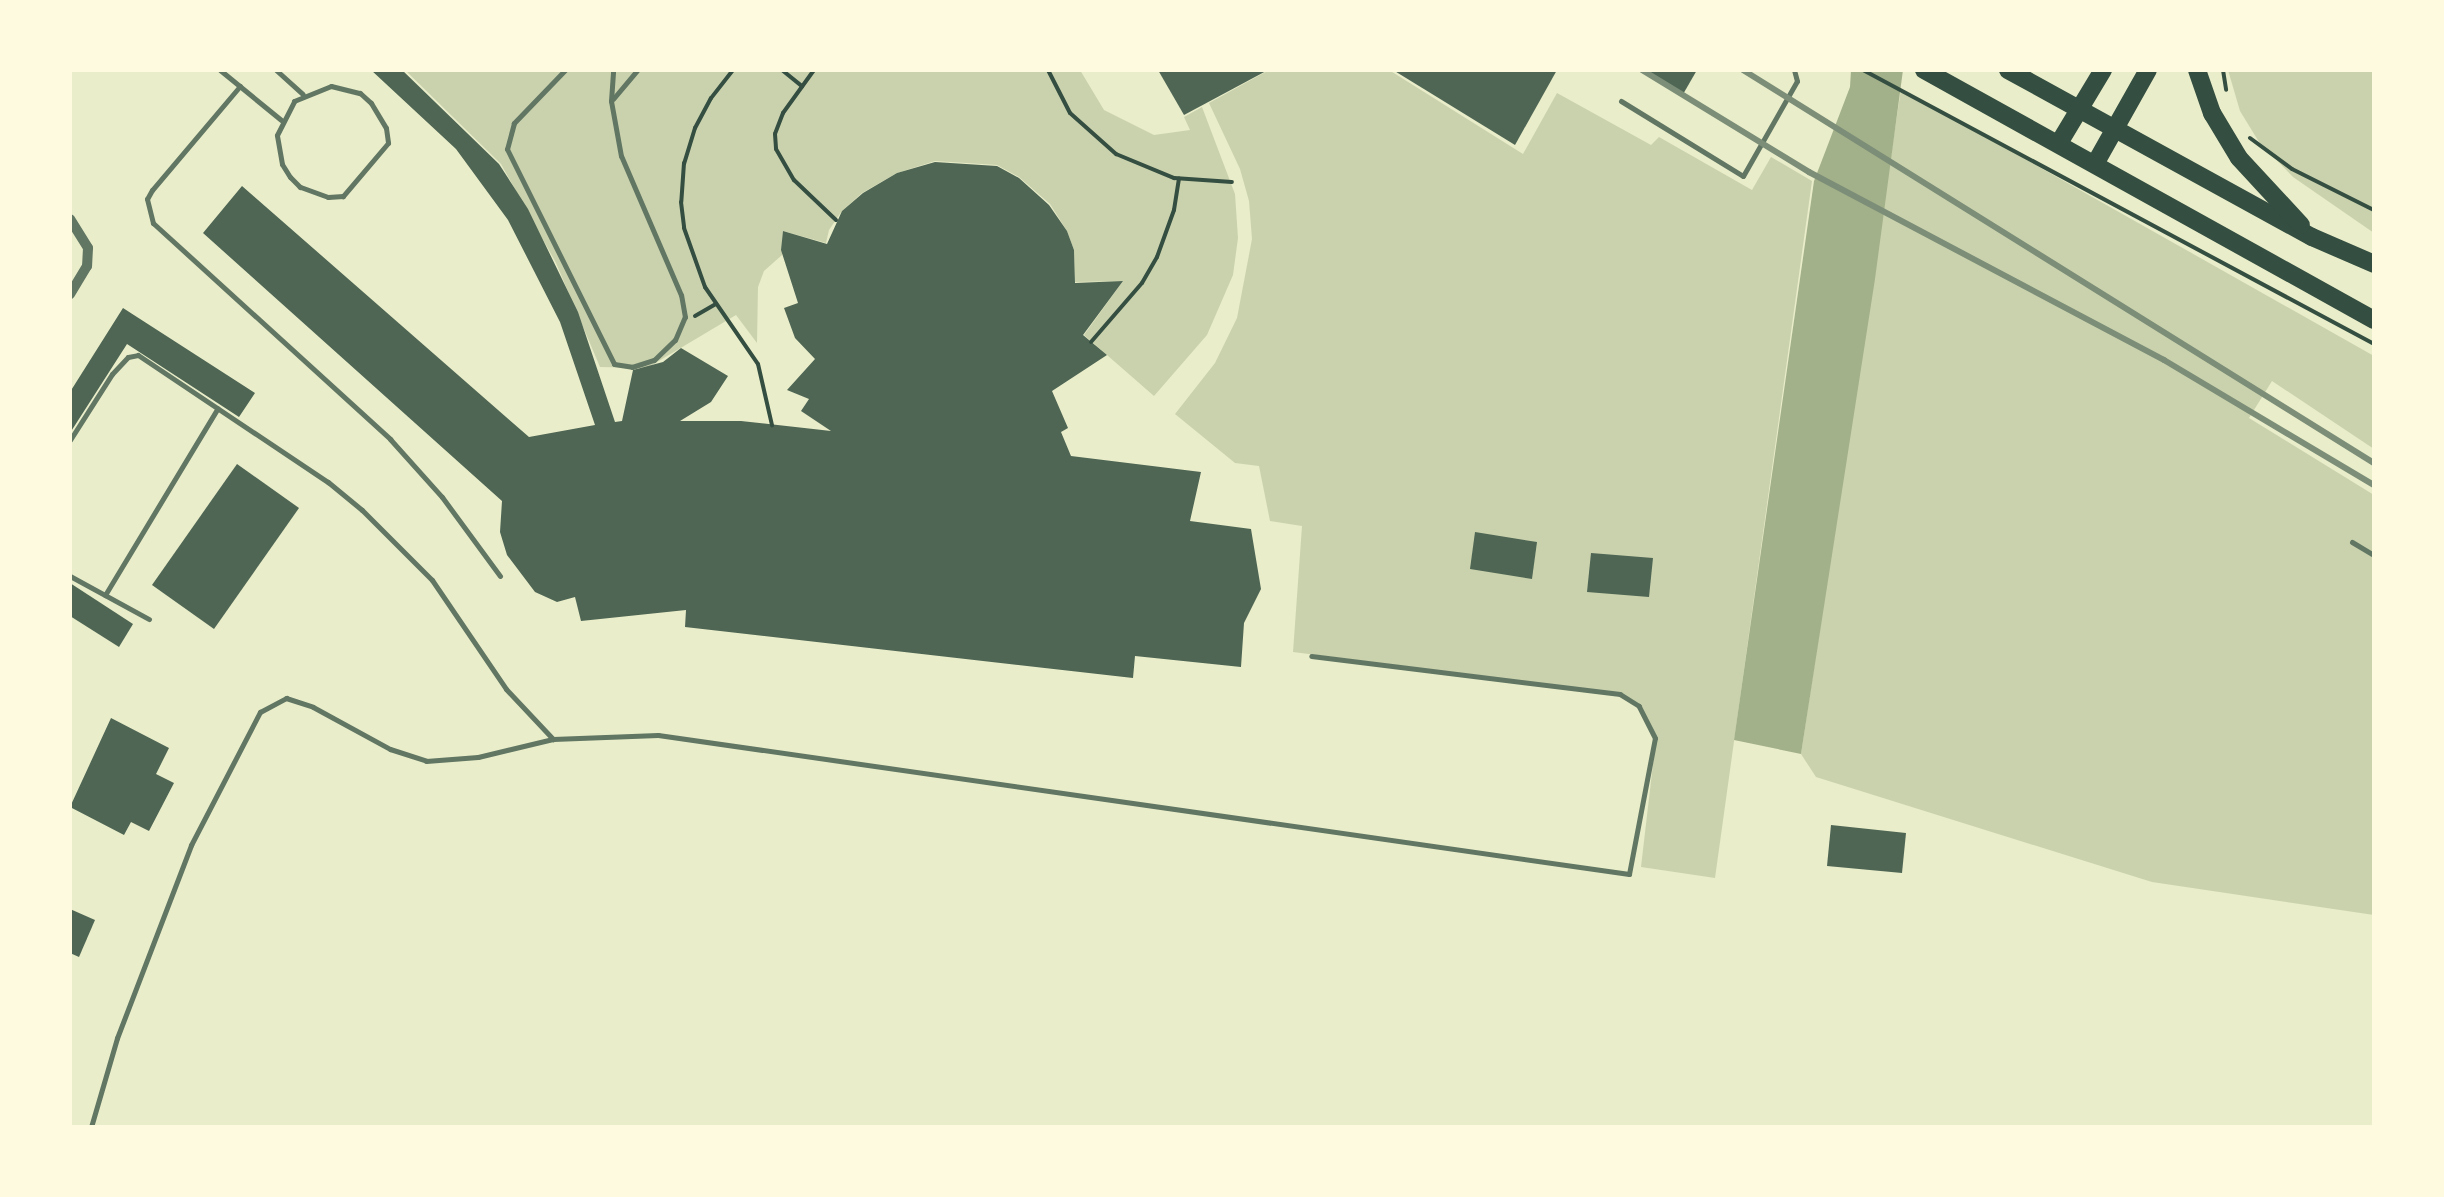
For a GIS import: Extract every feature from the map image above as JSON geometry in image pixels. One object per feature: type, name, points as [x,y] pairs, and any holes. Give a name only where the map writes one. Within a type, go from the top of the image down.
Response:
[{"type":"main road","points":[[1924,70],[2374,320]]},
{"type":"main road","points":[[2008,70],[2312,237],[2374,264]]},
{"type":"main road","points":[[2059,143],[2103,70]]},
{"type":"main road","points":[[2095,164],[2148,70]]},
{"type":"main road","points":[[2198,70],[2212,113],[2239,158],[2312,237]]},
{"type":"street","points":[[70,220],[88,248],[87,266],[70,294]]},
{"type":"lane","points":[[220,70],[281,120]]},
{"type":"lane","points":[[276,70],[303,94]]},
{"type":"lane","points":[[564,70],[514,123],[509,135],[510,158],[551,229],[614,364],[632,366],[654,360],[675,340],[685,317],[681,295],[621,156],[611,102],[613,70]]},
{"type":"lane","points":[[611,102],[637,70]]},
{"type":"lane","points":[[1621,101],[1743,176],[1797,81],[1794,70]]},
{"type":"lane","points":[[240,86],[152,190],[147,199],[153,223],[390,439],[442,496],[500,576]]},
{"type":"lane","points":[[331,86],[360,94],[380,114],[388,143],[343,196],[314,194],[290,177],[282,164],[278,150],[281,120],[303,94],[331,86]]},
{"type":"lane","points":[[70,440],[128,357],[138,355],[362,510],[432,580],[506,689],[553,739]]},
{"type":"lane","points":[[105,595],[218,408]]},
{"type":"lane","points":[[2352,542],[2374,555]]},
{"type":"lane","points":[[70,576],[149,620]]},
{"type":"lane","points":[[91,1127],[117,1038],[191,845],[260,712],[273,702],[298,700],[390,749],[426,761],[478,758],[553,739],[622,733],[705,741],[1629,874],[1655,738],[1639,706],[1620,694],[1311,656]]},
{"type":"path","points":[[734,70],[711,98],[695,128],[684,163],[681,202],[691,254],[716,304],[758,364],[772,424]]},
{"type":"path","points":[[782,70],[802,86]]},
{"type":"path","points":[[814,70],[783,113],[775,134],[776,149],[794,180],[836,220]]},
{"type":"path","points":[[1048,70],[1070,112],[1099,143],[1138,166],[1179,178],[1232,182]]},
{"type":"path","points":[[1863,70],[2374,344]]},
{"type":"path","points":[[2223,70],[2226,94]]},
{"type":"path","points":[[2243,128],[2292,169],[2374,210]]},
{"type":"path","points":[[1091,342],[1142,283],[1157,257],[1174,210],[1179,178]]},
{"type":"path","points":[[685,317],[716,304]]},
{"type":"shaded area","points":[[405,70],[1080,70],[1104,110],[1154,135],[1190,130],[1184,117],[1202,107],[1235,194],[1238,238],[1233,275],[1207,335],[1154,396],[1084,335],[1123,281],[1075,282],[1074,250],[1067,231],[1050,204],[1019,177],[997,165],[935,161],[897,173],[862,193],[842,211],[829,230],[826,243],[783,231],[782,255],[764,271],[758,287],[757,343],[736,315],[647,368],[600,367],[556,263],[501,164]]},
{"type":"shaded area","points":[[1269,70],[1389,70],[1523,154],[1557,93],[1651,145],[1659,137],[1752,190],[1771,157],[1812,181],[1715,878],[1641,867],[1656,738],[1640,705],[1621,693],[1293,652],[1302,526],[1270,521],[1259,466],[1235,463],[1175,414],[1215,363],[1237,318],[1252,239],[1249,201],[1240,169],[1209,103]]},
{"type":"shaded area","points":[[1851,70],[1903,70],[1875,279],[1801,754],[1734,740],[1814,181],[1850,87]]},
{"type":"shaded area","points":[[2228,70],[2374,70],[2374,233],[2293,177],[2259,142],[2240,111]]},
{"type":"shaded area","points":[[1901,89],[2374,356],[2374,449],[2272,381],[2249,418],[2374,495],[2374,915],[2152,882],[1816,777],[1801,754]]},
{"type":"building","points":[[371,70],[402,70],[499,164],[528,209],[578,312],[615,422],[622,421],[633,370],[663,362],[681,348],[728,376],[711,402],[680,421],[741,421],[831,431],[801,411],[809,399],[787,390],[815,359],[795,338],[784,308],[798,303],[781,250],[783,231],[827,244],[842,211],[863,193],[897,173],[935,162],[997,166],[1019,178],[1049,205],[1067,231],[1074,250],[1075,283],[1123,281],[1083,335],[1107,355],[1052,391],[1068,428],[1061,432],[1071,456],[1201,472],[1190,521],[1251,529],[1261,589],[1244,623],[1241,667],[1135,656],[1133,678],[685,627],[686,610],[581,621],[575,597],[557,602],[535,592],[507,555],[500,532],[502,501],[203,233],[242,186],[529,437],[595,425],[560,322],[508,220],[456,149]]},
{"type":"building","points":[[1158,70],[1268,70],[1184,115]]},
{"type":"building","points":[[1393,70],[1557,70],[1515,145]]},
{"type":"building","points":[[1639,70],[1697,70],[1682,96]]},
{"type":"building","points":[[123,308],[255,393],[239,417],[127,344],[70,433],[70,392]]},
{"type":"building","points":[[237,464],[299,508],[214,629],[152,585]]},
{"type":"building","points":[[1475,532],[1537,542],[1532,579],[1470,569]]},
{"type":"building","points":[[1591,553],[1653,558],[1649,597],[1587,592]]},
{"type":"building","points":[[70,583],[133,624],[119,647],[70,616]]},
{"type":"building","points":[[111,718],[169,748],[156,774],[174,783],[149,831],[131,822],[124,835],[70,807]]},
{"type":"building","points":[[1831,825],[1906,833],[1902,873],[1827,866]]},
{"type":"building","points":[[70,909],[95,920],[79,957],[70,953]]},
{"type":"railway","points":[[1642,70],[1809,172],[2164,360],[2374,485]]},
{"type":"railway","points":[[1743,70],[2374,463]]}]
